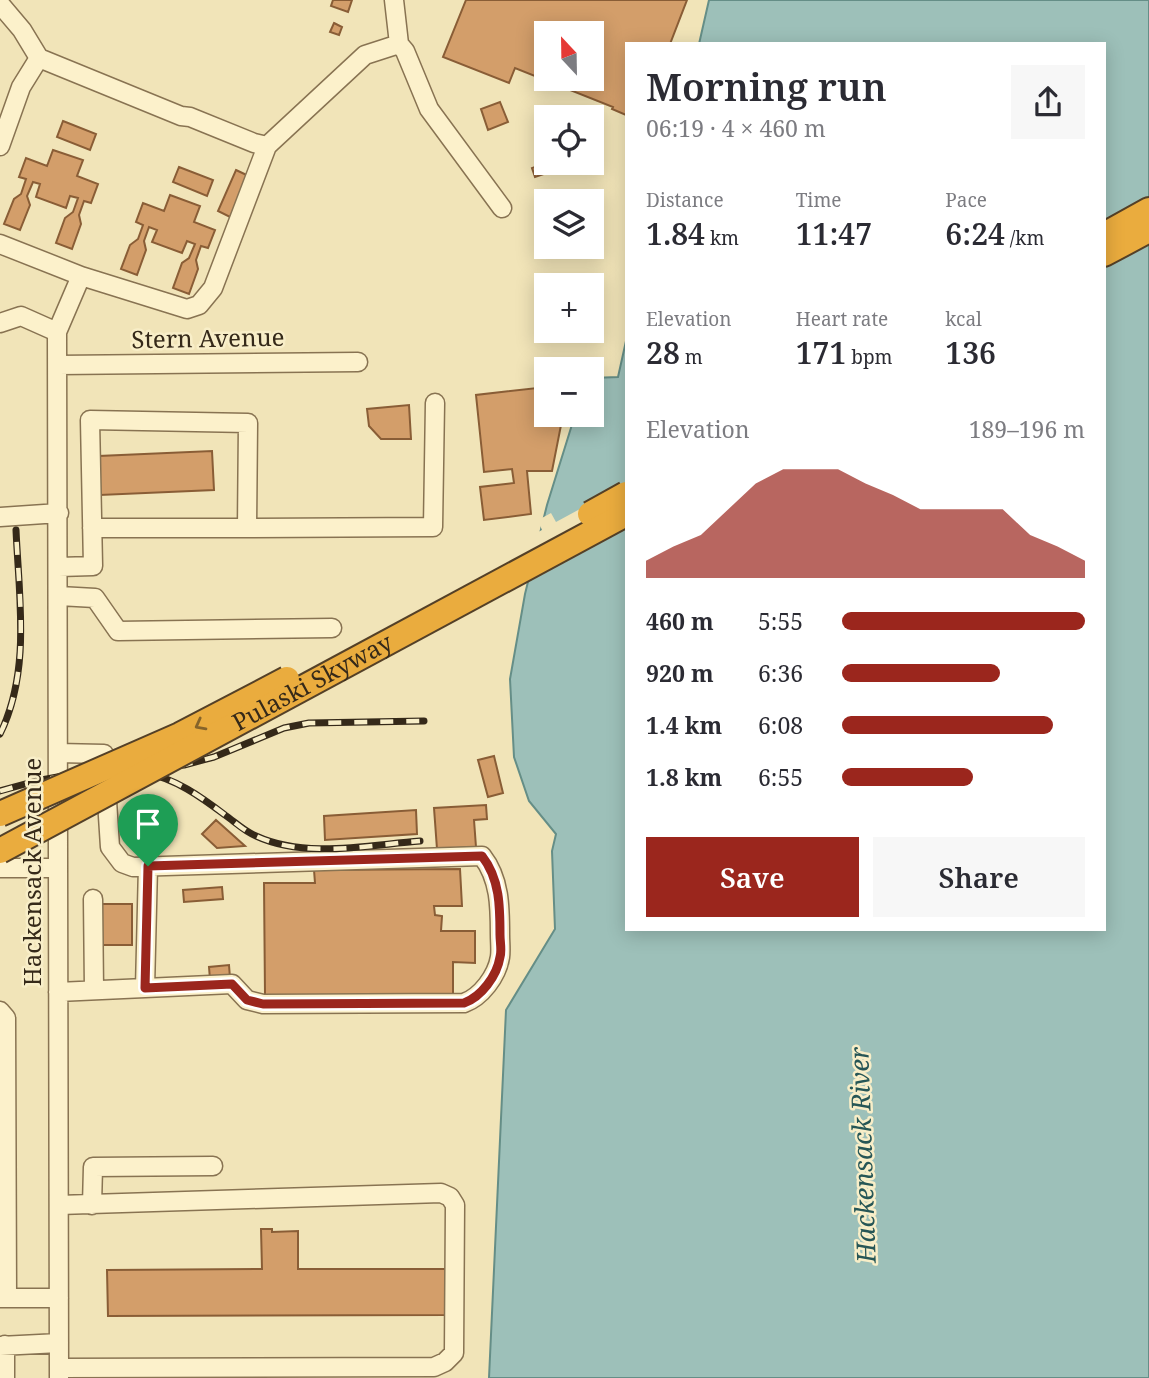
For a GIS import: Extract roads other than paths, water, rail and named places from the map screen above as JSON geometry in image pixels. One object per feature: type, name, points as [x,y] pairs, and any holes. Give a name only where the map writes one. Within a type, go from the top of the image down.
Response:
[{"type":"highway","points":[[1106,234],[1149,210]]},
{"type":"highway","points":[[1106,253],[1149,230]]},
{"type":"highway","name":"Pulaski Skyway","points":[[0,814],[180,735],[625,495]]},
{"type":"highway","name":"Pulaski Skyway","points":[[0,851],[625,515]]},
{"type":"highway","points":[[0,828],[80,779]]},
{"type":"highway","points":[[0,842],[114,791]]},
{"type":"street","points":[[394,0],[399,44],[405,51],[429,109],[502,208]]},
{"type":"street","points":[[0,5],[22,30],[39,58],[181,116],[267,146]]},
{"type":"street","points":[[0,244],[81,276],[187,309],[199,305],[213,288],[267,146],[365,55],[399,44]]},
{"type":"street","points":[[0,146],[21,87],[39,58]]},
{"type":"street","points":[[0,323],[21,316],[57,332],[81,276]]},
{"type":"street","name":"Hackensack Avenue","points":[[57,332],[59,1373]]},
{"type":"street","name":"Stern Avenue","points":[[58,365],[358,362]]},
{"type":"street","points":[[92,528],[433,527],[435,403]]},
{"type":"street","points":[[59,567],[93,566],[90,420],[248,423],[247,528]]},
{"type":"street","points":[[0,517],[59,513]]},
{"type":"street","points":[[58,596],[95,598],[118,631],[332,628]]},
{"type":"street","points":[[58,753],[104,754],[110,847],[122,863],[133,867],[482,856],[490,867],[500,902],[500,958],[484,989],[464,1003],[263,1004],[247,1000],[232,984],[58,992]]},
{"type":"street","points":[[145,988],[148,866]]},
{"type":"street","points":[[0,868],[57,868]]},
{"type":"street","points":[[93,899],[94,990]]},
{"type":"street","points":[[0,1011],[6,1018],[4,1298],[59,1298]]},
{"type":"street","points":[[92,1205],[93,1167],[213,1166]]},
{"type":"street","points":[[59,1205],[441,1193],[450,1197],[455,1205],[454,1353],[445,1362],[433,1367],[59,1373]]},
{"type":"street","points":[[5,1378],[2,1345],[59,1343]]},
{"type":"water","name":"Hackensack River","points":[[709,0],[1149,0],[1149,1378],[489,1378],[506,1010],[555,929],[552,851],[556,834],[529,801],[514,757],[510,679],[525,594],[547,505],[571,427],[604,427],[604,378],[618,377],[625,346],[625,931],[1106,931],[1106,42],[699,42]]},
{"type":"railway","points":[[0,734],[10,710],[19,660],[21,634],[16,530]]},
{"type":"railway","points":[[0,791],[79,773],[184,765],[214,757],[284,728],[309,723],[424,721]]},
{"type":"railway","points":[[145,773],[167,779],[187,789],[247,832],[275,843],[337,849],[420,841]]}]
